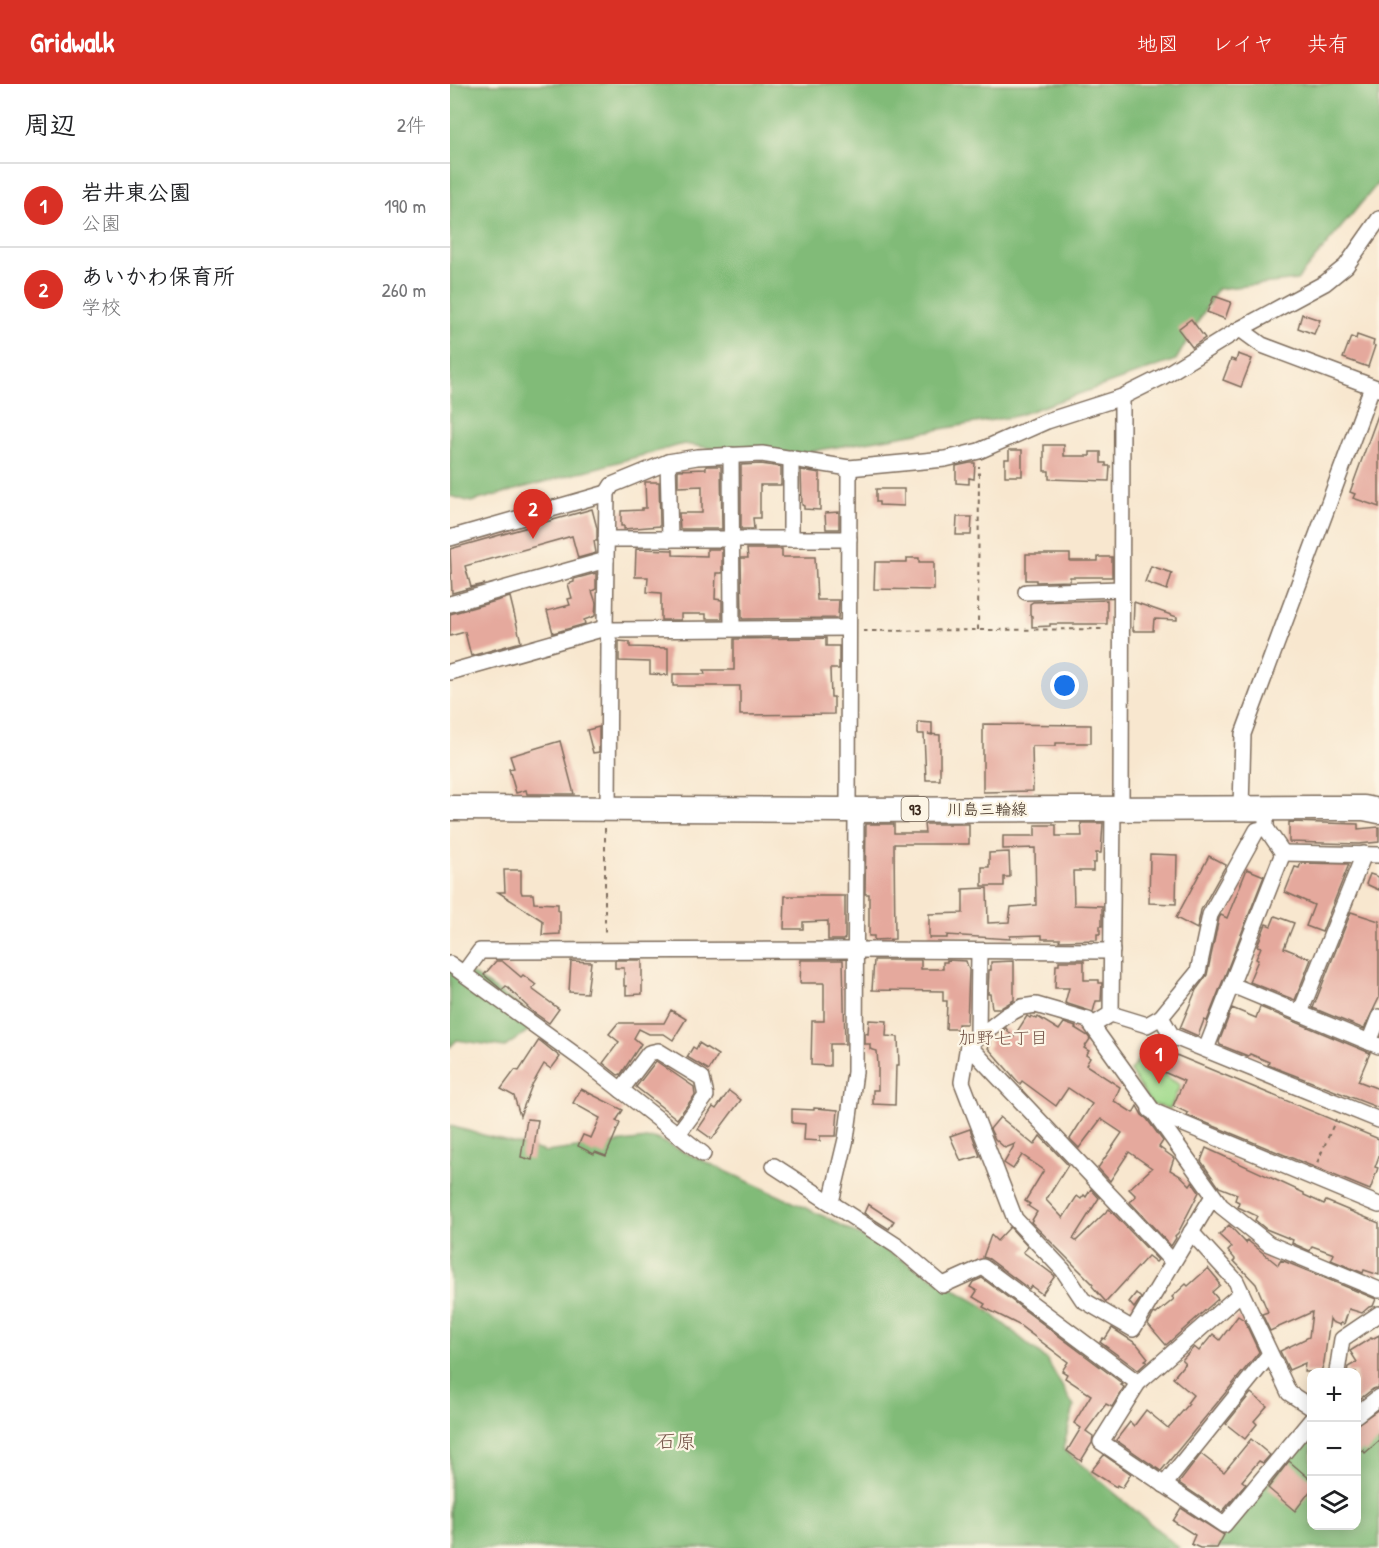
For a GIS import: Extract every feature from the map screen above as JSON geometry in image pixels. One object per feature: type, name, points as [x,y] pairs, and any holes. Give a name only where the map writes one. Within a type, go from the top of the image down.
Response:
[{"type":"main road","name":"川島三輪線","points":[[450,808],[607,810],[1241,808],[1266,819],[1364,808],[1379,811]]},
{"type":"street","points":[[607,810],[609,642],[605,628],[606,540],[607,493],[612,485],[668,462],[697,457],[762,454],[849,468],[945,459],[979,451],[1047,421],[1122,397],[1162,377],[1240,329],[1326,283],[1346,266],[1379,219]]},
{"type":"street","points":[[1240,329],[1262,345],[1376,388],[1243,734],[1241,808]]},
{"type":"street","points":[[1111,1014],[1121,629],[1122,397]]},
{"type":"street","points":[[731,455],[732,628]]},
{"type":"street","points":[[791,458],[791,539]]},
{"type":"street","points":[[668,462],[670,539]]},
{"type":"street","points":[[831,1202],[846,1139],[855,1072],[857,950],[848,630],[849,468]]},
{"type":"street","points":[[450,538],[607,493]]},
{"type":"street","points":[[606,540],[849,539]]},
{"type":"street","points":[[450,604],[606,560]]},
{"type":"street","points":[[1026,592],[1121,589]]},
{"type":"street","points":[[450,672],[605,628],[611,630],[732,628],[848,630]]},
{"type":"street","points":[[1093,1025],[1111,1014],[1147,1025],[1161,1017],[1198,972],[1210,915],[1257,830],[1266,819],[1283,853],[1206,1049]]},
{"type":"street","points":[[1283,853],[1372,855],[1300,1013]]},
{"type":"street","points":[[464,973],[480,951],[1112,951]]},
{"type":"street","points":[[979,951],[973,1041],[962,1082],[1015,1220],[1063,1270],[1083,1300],[1133,1329],[1213,1196]]},
{"type":"street","points":[[450,964],[621,1090],[703,1154]]},
{"type":"street","points":[[1232,985],[1374,1044],[1379,1017]]},
{"type":"street","points":[[973,1041],[1007,1015],[1036,1005],[1088,1020],[1150,1110],[1221,1206],[1269,1244],[1379,1290]]},
{"type":"street","points":[[1161,1017],[1173,1036],[1379,1120]]},
{"type":"street","points":[[973,1041],[1173,1262]]},
{"type":"street","points":[[621,1090],[649,1053],[658,1052],[702,1078],[706,1096],[678,1134]]},
{"type":"street","points":[[1150,1110],[1379,1205]]},
{"type":"street","points":[[774,1166],[897,1246],[943,1285],[984,1267],[1138,1383]]},
{"type":"street","points":[[1191,1232],[1236,1281],[1289,1393],[1307,1405]]},
{"type":"street","points":[[1241,1293],[1138,1383],[1101,1442],[1224,1525],[1309,1422]]},
{"type":"street","points":[[1338,1368],[1342,1339],[1379,1314]]},
{"type":"street","points":[[1164,1485],[1270,1354]]},
{"type":"street","points":[[1361,1411],[1379,1397]]},
{"type":"path","points":[[978,630],[979,451]]},
{"type":"path","points":[[848,630],[1121,629]]},
{"type":"path","points":[[606,951],[607,810]]},
{"type":"path","points":[[1311,1177],[1342,1105]]},
{"type":"green space","points":[[450,84],[1379,84],[1379,182],[1297,280],[1217,289],[1176,360],[1016,416],[773,458],[684,444],[471,502],[450,496]]},
{"type":"green space","points":[[450,959],[542,1021],[505,1047],[457,1040],[450,1047]]},
{"type":"green space","points":[[1139,1059],[1180,1085],[1170,1109],[1151,1104],[1130,1071]]},
{"type":"green space","points":[[450,1126],[546,1152],[654,1138],[834,1221],[980,1304],[1047,1360],[1074,1407],[1063,1449],[1179,1548],[822,1548],[816,1546],[815,1548],[450,1548]]},
{"type":"green space","points":[[1361,1426],[1379,1438],[1379,1548],[1210,1548],[1307,1439],[1307,1530],[1361,1530]]},
{"type":"building","points":[[1214,296],[1231,302],[1225,319],[1207,312]]},
{"type":"building","points":[[1302,314],[1320,320],[1314,334],[1298,328]]},
{"type":"building","points":[[1191,319],[1205,338],[1192,347],[1178,329]]},
{"type":"building","points":[[1357,335],[1374,341],[1375,346],[1368,367],[1343,358],[1351,337],[1356,339]]},
{"type":"building","points":[[1238,354],[1252,359],[1241,387],[1223,380],[1231,359],[1236,361]]},
{"type":"building","points":[[1378,415],[1379,507],[1353,498],[1355,494],[1350,492]]},
{"type":"building","points":[[1044,445],[1064,445],[1064,456],[1090,456],[1090,452],[1101,452],[1101,463],[1110,466],[1109,481],[1049,479],[1049,471],[1044,471]]},
{"type":"building","points":[[1009,450],[1022,450],[1022,476],[1005,476],[1005,459],[1009,459]]},
{"type":"building","points":[[975,463],[974,479],[969,478],[969,484],[956,483],[956,466]]},
{"type":"building","points":[[761,464],[781,467],[781,485],[760,485],[760,518],[753,518],[754,529],[741,529],[741,465]]},
{"type":"building","points":[[706,466],[721,466],[722,529],[680,529],[679,513],[702,513],[702,486],[678,487],[678,470],[706,469]]},
{"type":"building","points":[[801,470],[820,473],[820,510],[804,509],[802,505]]},
{"type":"building","points":[[645,482],[659,482],[660,526],[624,529],[624,526],[621,526],[621,511],[646,508]]},
{"type":"building","points":[[876,489],[904,489],[904,506],[879,505],[879,502],[876,502]]},
{"type":"building","points":[[592,509],[597,528],[597,541],[594,541],[596,553],[578,558],[572,536],[465,566],[471,587],[485,584],[452,593],[450,549]]},
{"type":"building","points":[[839,512],[839,529],[826,529],[825,513]]},
{"type":"building","points":[[957,517],[972,517],[971,535],[956,535]]},
{"type":"building","points":[[636,549],[673,550],[673,555],[707,556],[707,549],[722,549],[722,573],[716,573],[715,599],[722,600],[722,619],[706,619],[706,614],[681,614],[681,620],[661,620],[661,593],[647,592],[648,577],[635,577]]},
{"type":"building","points":[[747,549],[782,549],[782,557],[815,557],[817,600],[839,600],[838,618],[742,619],[741,558],[748,558]]},
{"type":"building","points":[[1026,554],[1070,554],[1070,561],[1098,561],[1098,557],[1112,557],[1112,577],[1070,577],[1070,581],[1026,580]]},
{"type":"building","points":[[907,558],[919,558],[919,562],[934,562],[934,590],[874,589],[875,562],[907,562]]},
{"type":"building","points":[[1151,566],[1172,573],[1167,590],[1145,582]]},
{"type":"building","points":[[596,573],[596,589],[592,591],[596,603],[595,616],[584,620],[585,624],[553,633],[547,611],[570,605],[568,599],[572,598],[568,584],[574,582],[574,579]]},
{"type":"building","points":[[510,597],[521,642],[471,656],[465,632],[450,636],[450,614]]},
{"type":"building","points":[[1107,600],[1107,624],[1050,624],[1050,626],[1032,627],[1030,604],[1033,602]]},
{"type":"building","points":[[1134,602],[1177,617],[1177,620],[1154,619],[1153,631],[1133,631]]},
{"type":"building","points":[[826,638],[826,646],[839,646],[839,669],[830,669],[834,714],[740,715],[740,686],[673,686],[673,674],[705,674],[704,670],[734,670],[734,639]]},
{"type":"building","points":[[619,641],[630,642],[630,647],[668,648],[668,675],[650,674],[650,662],[619,661]]},
{"type":"building","points":[[918,722],[932,723],[932,734],[940,735],[940,780],[926,780],[924,734],[918,734]]},
{"type":"building","points":[[983,724],[1091,725],[1091,743],[1032,746],[1033,791],[983,792]]},
{"type":"building","points":[[599,727],[599,752],[593,753],[587,730]]},
{"type":"building","points":[[560,741],[574,794],[527,794],[526,790],[516,793],[509,769],[514,768],[510,756]]},
{"type":"building","points":[[1289,822],[1358,824],[1358,829],[1379,827],[1379,842],[1359,844],[1289,842]]},
{"type":"building","points":[[1081,823],[1103,823],[1101,853],[1096,853],[1093,871],[1073,871],[1074,905],[1102,906],[1102,926],[1100,926],[1100,934],[1097,934],[1097,940],[1059,941],[1060,939],[1042,939],[1042,935],[1010,936],[1010,939],[947,935],[947,938],[929,938],[929,914],[963,913],[963,889],[987,888],[988,923],[1009,922],[1011,907],[1036,905],[1035,848],[1003,849],[1003,836],[1035,836],[1035,825],[1056,825],[1056,836],[1082,836]]},
{"type":"building","points":[[866,824],[894,824],[894,833],[925,833],[924,824],[969,824],[969,844],[894,844],[895,939],[874,940],[874,936],[869,936],[869,894],[865,894]]},
{"type":"building","points":[[1009,852],[1010,877],[1004,877],[1004,886],[982,886],[982,867],[989,867],[989,853]]},
{"type":"building","points":[[1150,854],[1177,855],[1176,904],[1149,903]]},
{"type":"building","points":[[1209,856],[1226,865],[1201,910],[1197,929],[1176,918]]},
{"type":"building","points":[[1301,863],[1349,864],[1322,932],[1306,926],[1314,905],[1285,892],[1295,867],[1299,868]]},
{"type":"building","points":[[1247,869],[1264,876],[1207,1021],[1204,1020],[1198,1036],[1180,1028],[1196,990],[1207,975],[1219,918],[1221,915],[1227,918]]},
{"type":"building","points":[[504,870],[521,870],[522,894],[533,894],[534,903],[558,904],[560,934],[542,935],[543,921],[498,892],[505,892]]},
{"type":"building","points":[[1370,874],[1379,877],[1379,890],[1366,884]]},
{"type":"building","points":[[785,896],[845,896],[845,938],[828,940],[828,921],[803,922],[803,929],[784,929]]},
{"type":"building","points":[[1351,912],[1379,921],[1379,998],[1364,1029],[1313,1008]]},
{"type":"building","points":[[1275,916],[1294,923],[1284,948],[1311,959],[1295,1000],[1250,982],[1261,947],[1257,946],[1266,924],[1271,926]]},
{"type":"building","points":[[615,960],[642,960],[642,994],[626,995],[624,968],[615,968]]},
{"type":"building","points":[[801,960],[843,960],[845,1044],[830,1044],[830,1066],[811,1065],[812,1021],[824,1021],[824,983],[800,983]]},
{"type":"building","points":[[874,960],[921,960],[921,969],[943,969],[943,962],[947,960],[966,961],[969,970],[967,1024],[958,1024],[958,1029],[946,1029],[947,1001],[943,1001],[943,991],[872,990]]},
{"type":"building","points":[[496,961],[502,961],[521,977],[523,975],[536,985],[532,989],[559,1009],[549,1023],[533,1012],[506,986],[502,990],[484,975]]},
{"type":"building","points":[[571,961],[591,962],[587,993],[569,992]]},
{"type":"building","points":[[1014,961],[1014,1000],[1001,1008],[992,1008],[990,994],[988,994],[991,962]]},
{"type":"building","points":[[1059,961],[1084,961],[1084,980],[1099,980],[1099,983],[1102,983],[1101,1001],[1096,1001],[1093,1012],[1065,1003],[1069,988],[1055,988],[1056,965],[1059,965]]},
{"type":"building","points":[[1260,1007],[1370,1053],[1358,1081],[1379,1089],[1379,1108],[1268,1065],[1269,1062],[1250,1054],[1248,1056],[1220,1045],[1219,1042],[1232,1008],[1256,1018]]},
{"type":"building","points":[[671,1010],[686,1019],[673,1040],[664,1034],[649,1034],[639,1029],[634,1038],[641,1044],[621,1074],[618,1075],[603,1063],[619,1042],[609,1034],[618,1023],[664,1023]]},
{"type":"building","points":[[1027,1016],[1037,1019],[1038,1017],[1059,1030],[1064,1023],[1076,1027],[1088,1036],[1090,1039],[1084,1048],[1089,1051],[1086,1055],[1090,1058],[1086,1065],[1120,1087],[1114,1101],[1133,1113],[1137,1106],[1163,1141],[1159,1147],[1174,1158],[1170,1170],[1190,1185],[1192,1182],[1199,1192],[1171,1246],[1130,1202],[1136,1196],[1129,1189],[1152,1168],[1129,1152],[1110,1181],[1098,1168],[1122,1133],[1101,1119],[1079,1148],[1070,1139],[1092,1104],[1068,1088],[1056,1106],[1022,1081],[1020,1084],[988,1048],[991,1044],[989,1041],[1006,1028],[1013,1038]]},
{"type":"building","points":[[869,1020],[887,1021],[886,1036],[898,1037],[899,1065],[896,1065],[895,1105],[873,1104],[873,1090],[878,1090],[878,1065],[877,1051],[870,1049],[870,1044],[865,1044],[865,1033],[868,1034]]},
{"type":"building","points":[[539,1040],[560,1057],[551,1069],[544,1064],[532,1085],[520,1116],[514,1096],[501,1089],[515,1070],[519,1071]]},
{"type":"building","points":[[699,1043],[718,1055],[709,1070],[687,1057],[693,1047],[696,1049]]},
{"type":"building","points":[[1164,1050],[1379,1139],[1379,1156],[1375,1167],[1378,1168],[1370,1190],[1187,1115],[1188,1113],[1173,1106],[1184,1081],[1157,1069]]},
{"type":"building","points":[[656,1061],[694,1087],[695,1095],[677,1119],[636,1087]]},
{"type":"building","points":[[581,1089],[623,1110],[616,1121],[620,1123],[606,1156],[595,1152],[594,1154],[578,1146],[583,1135],[591,1138],[600,1118],[573,1103]]},
{"type":"building","points":[[729,1091],[741,1100],[712,1139],[698,1129],[713,1107],[716,1109]]},
{"type":"building","points":[[814,1108],[838,1110],[836,1136],[820,1136],[820,1141],[804,1140],[805,1124],[792,1123],[792,1109],[814,1110]]},
{"type":"building","points":[[1000,1117],[1034,1145],[1040,1136],[1068,1165],[1046,1200],[1063,1218],[1077,1196],[1081,1199],[1084,1195],[1086,1197],[1091,1189],[1099,1198],[1073,1239],[1076,1241],[1109,1209],[1158,1260],[1156,1262],[1148,1256],[1106,1302],[1092,1286],[1093,1284],[1031,1222],[1037,1212],[1025,1201],[1044,1170],[1022,1155],[1013,1169],[1004,1163],[1015,1144],[1005,1148],[995,1139],[990,1129]]},
{"type":"building","points":[[527,1119],[538,1120],[532,1160],[521,1157]]},
{"type":"building","points":[[970,1129],[980,1156],[961,1161],[950,1136]]},
{"type":"building","points":[[1206,1148],[1324,1204],[1326,1201],[1379,1223],[1379,1275],[1364,1270],[1363,1273],[1331,1260],[1334,1254],[1312,1246],[1310,1251],[1292,1243],[1293,1240],[1266,1229],[1255,1220],[1257,1216],[1238,1207],[1239,1202],[1235,1200],[1237,1194],[1219,1187],[1201,1161]]},
{"type":"building","points":[[868,1204],[894,1221],[889,1229],[864,1213]]},
{"type":"building","points":[[1229,1225],[1246,1243],[1247,1240],[1278,1265],[1281,1260],[1376,1299],[1373,1306],[1362,1313],[1349,1309],[1344,1324],[1340,1325],[1330,1319],[1322,1368],[1307,1368],[1307,1372],[1304,1372],[1305,1363],[1289,1370],[1280,1351],[1309,1337],[1312,1312],[1270,1331],[1262,1314],[1268,1312],[1256,1284],[1234,1261],[1235,1259],[1228,1251],[1232,1247],[1219,1235]]},
{"type":"building","points":[[1010,1227],[1028,1247],[1023,1252],[1055,1276],[1042,1294],[1031,1286],[1029,1289],[983,1257],[991,1235],[997,1241]]},
{"type":"building","points":[[1208,1268],[1220,1285],[1212,1292],[1218,1299],[1166,1345],[1148,1324],[1154,1313],[1156,1314],[1174,1299],[1172,1297],[1186,1284],[1188,1286]]},
{"type":"building","points":[[982,1278],[1123,1384],[1121,1385],[1124,1387],[1112,1407],[1106,1404],[1086,1431],[1093,1436],[1092,1443],[1081,1461],[1067,1451],[1081,1428],[1074,1423],[1091,1395],[1065,1378],[1067,1374],[1062,1371],[1068,1362],[1019,1325],[983,1307],[985,1304],[973,1297],[977,1291],[970,1287],[973,1282]]},
{"type":"building","points":[[1136,1293],[1141,1298],[1134,1308],[1129,1302]]},
{"type":"building","points":[[1238,1316],[1244,1320],[1259,1352],[1161,1471],[1116,1440],[1130,1422],[1134,1426],[1146,1410],[1168,1428],[1189,1404],[1187,1403],[1193,1395],[1173,1378],[1185,1363],[1182,1360],[1194,1347],[1199,1351],[1213,1334],[1220,1340]]},
{"type":"building","points":[[1112,1328],[1137,1344],[1148,1358],[1138,1370],[1100,1342],[1103,1338],[1105,1339]]},
{"type":"building","points":[[1379,1335],[1379,1387],[1361,1398],[1361,1368],[1348,1368],[1357,1362],[1350,1351]]},
{"type":"building","points":[[1251,1393],[1267,1406],[1254,1421],[1257,1424],[1245,1439],[1226,1424]]},
{"type":"building","points":[[1379,1409],[1379,1441],[1365,1453],[1363,1450],[1361,1451],[1361,1422]]},
{"type":"building","points":[[1251,1439],[1270,1455],[1263,1463],[1259,1461],[1242,1481],[1246,1484],[1222,1512],[1179,1483],[1201,1454],[1224,1472]]},
{"type":"building","points":[[1104,1455],[1131,1474],[1122,1488],[1117,1485],[1116,1487],[1091,1471]]},
{"type":"building","points":[[1289,1461],[1307,1477],[1307,1495],[1295,1511],[1268,1488]]},
{"type":"building","points":[[1181,1508],[1224,1535],[1217,1548],[1200,1548],[1191,1544],[1195,1535],[1173,1521]]},
{"type":"place","name":"あいかわ保育所","points":[[533,539]]},
{"type":"place","name":"岩井東公園","points":[[1159,1084]]},
{"type":"district","name":"加野七丁目","points":[[1003,1037]]},
{"type":"district","name":"石原","points":[[676,1440]]}]
